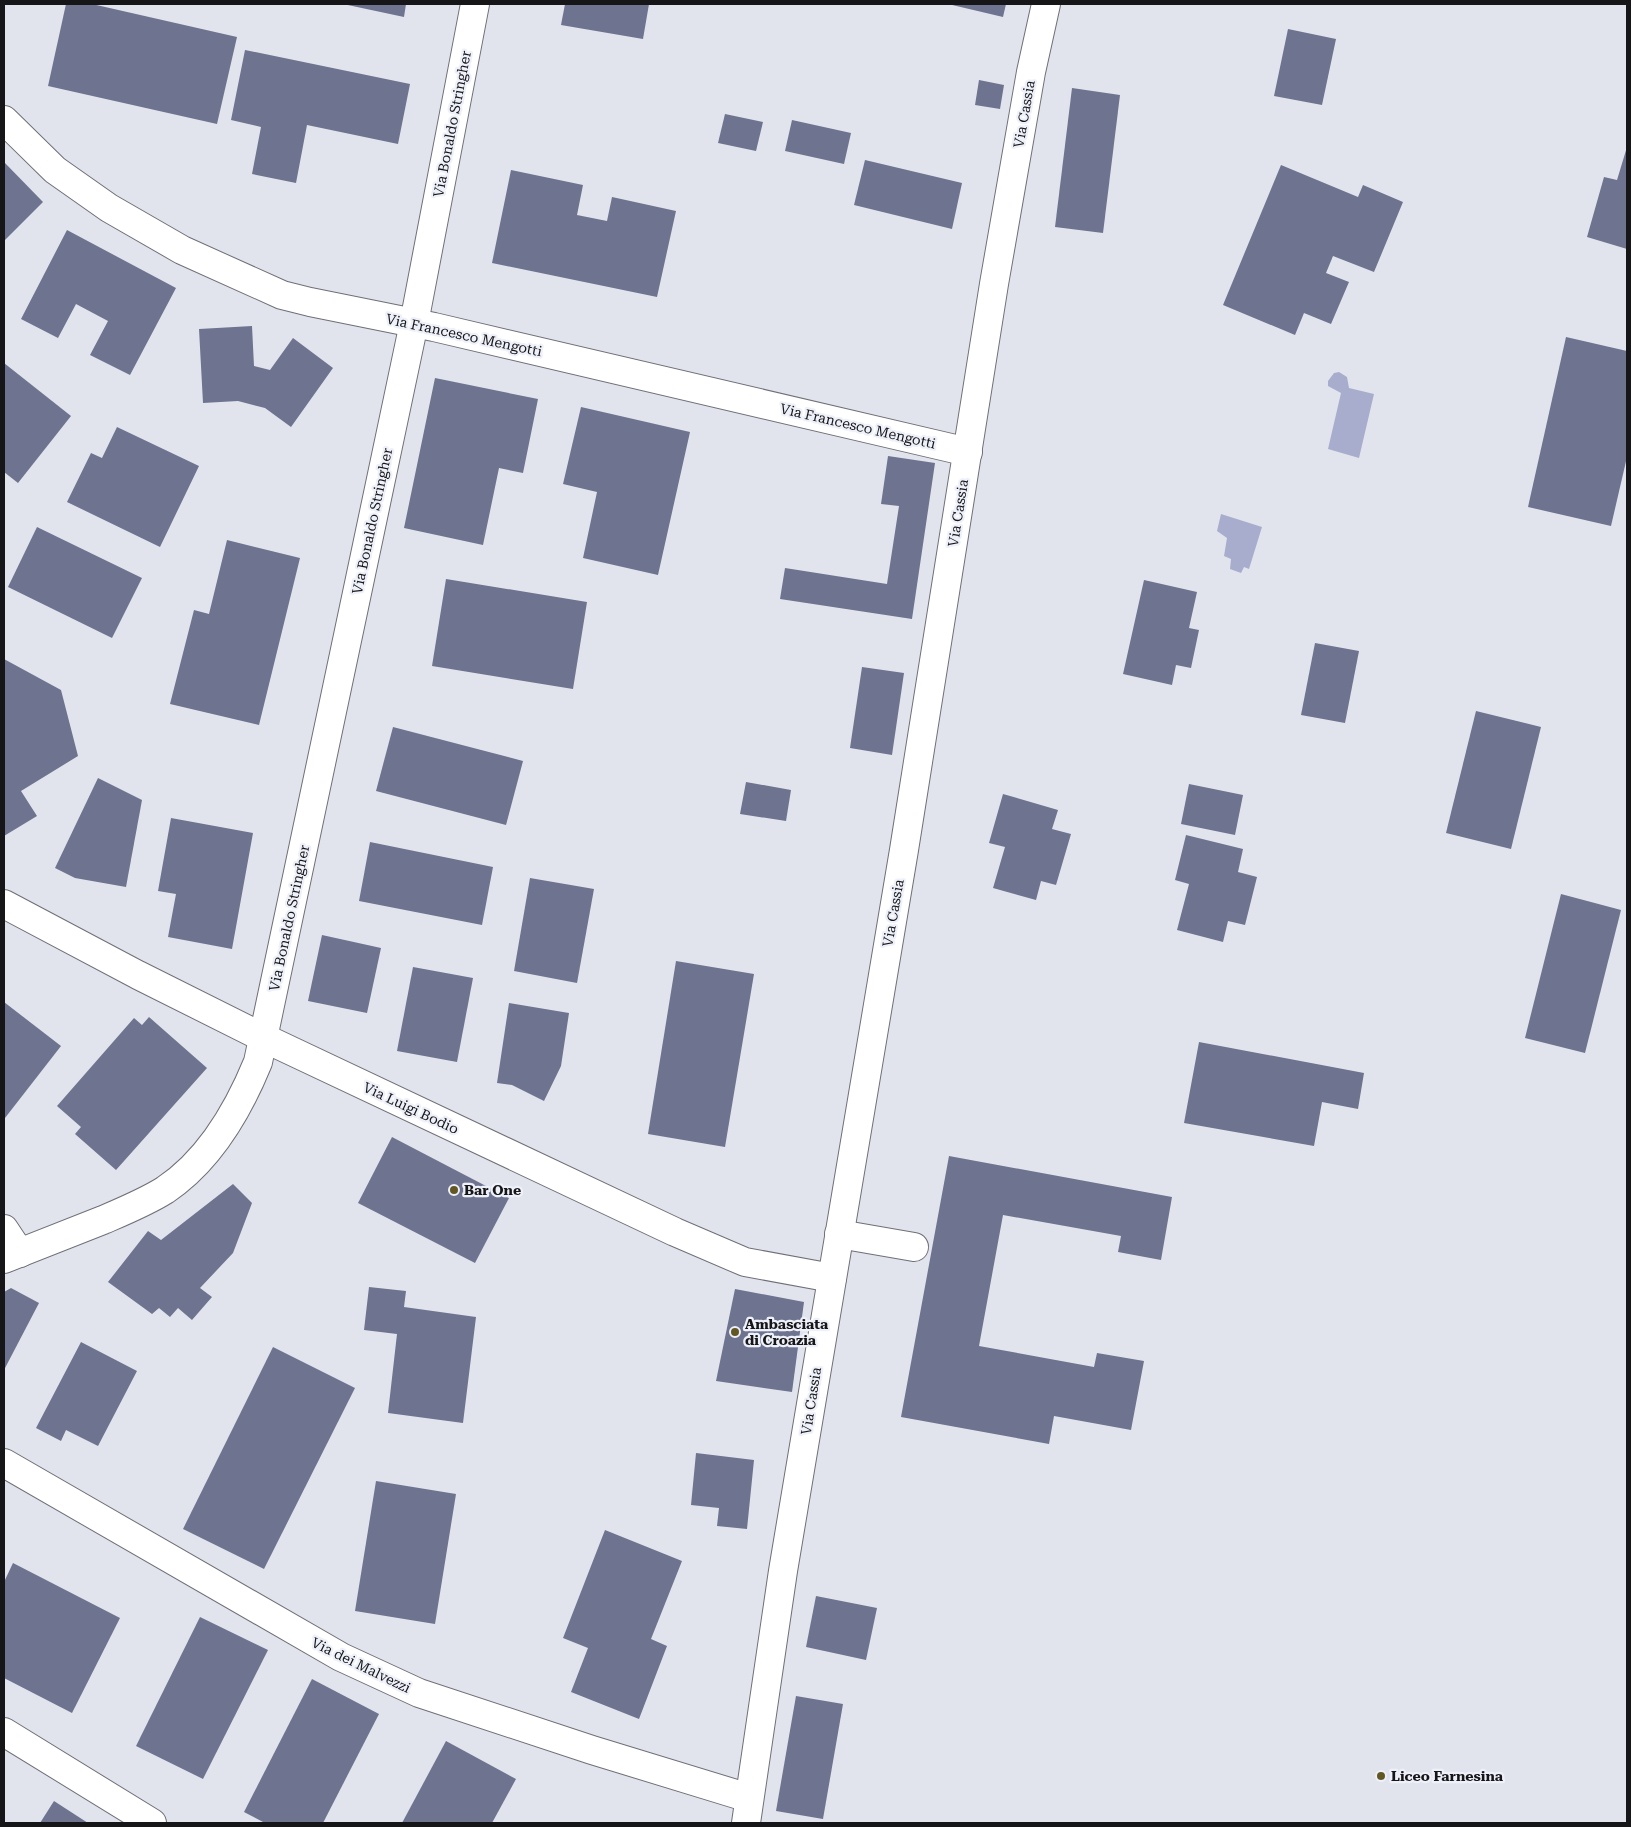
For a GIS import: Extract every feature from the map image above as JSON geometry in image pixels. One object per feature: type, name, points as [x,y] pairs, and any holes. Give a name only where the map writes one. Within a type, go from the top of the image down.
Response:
[{"type":"street","name":"Via Bonaldo Stringher","points":[[12,1256],[130,1208],[165,1190],[180,1178],[216,1140],[236,1109],[258,1062],[414,323],[475,4]]},
{"type":"street","name":"Via Cassia","points":[[748,1810],[783,1571],[904,850],[994,284],[1031,72],[1046,4]]},
{"type":"street","name":"Via Francesco Mengotti","points":[[4,120],[35,152],[77,186],[144,230],[182,250],[282,294],[318,304],[414,323],[968,452]]},
{"type":"street","name":"Via Luigi Bodio","points":[[4,904],[138,975],[264,1038],[675,1232],[733,1258],[758,1266],[832,1278]]},
{"type":"street","points":[[4,1228],[12,1256]]},
{"type":"street","points":[[839,1234],[914,1247]]},
{"type":"street","name":"Via dei Malvezzi","points":[[4,1463],[327,1649],[388,1680],[419,1693],[592,1750],[748,1810]]},
{"type":"street","points":[[4,1732],[152,1823]]},
{"type":"water","points":[[1339,372],[1347,377],[1349,388],[1374,394],[1359,458],[1328,449],[1341,393],[1328,386],[1328,381],[1334,373]]},
{"type":"water","points":[[1221,514],[1262,527],[1249,569],[1244,567],[1241,573],[1230,569],[1231,559],[1224,556],[1227,538],[1217,531]]},
{"type":"building","points":[[66,4],[92,4],[237,37],[217,124],[48,86]]},
{"type":"building","points":[[343,4],[406,4],[404,17]]},
{"type":"building","points":[[565,4],[649,4],[643,39],[561,25]]},
{"type":"building","points":[[948,4],[1006,4],[1003,17]]},
{"type":"building","points":[[1288,29],[1336,39],[1322,105],[1274,96]]},
{"type":"building","points":[[245,50],[410,84],[398,144],[307,125],[296,183],[252,174],[261,127],[231,120]]},
{"type":"building","points":[[979,80],[1004,85],[1000,109],[975,105]]},
{"type":"building","points":[[1072,88],[1120,95],[1103,233],[1055,227]]},
{"type":"building","points":[[725,114],[763,122],[756,151],[718,143]]},
{"type":"building","points":[[792,120],[851,133],[844,164],[785,151]]},
{"type":"building","points":[[1627,147],[1627,249],[1587,237],[1604,177],[1617,180]]},
{"type":"building","points":[[865,160],[962,183],[952,229],[854,205]]},
{"type":"building","points":[[4,162],[43,202],[4,241]]},
{"type":"building","points":[[1281,165],[1358,197],[1363,185],[1403,202],[1374,272],[1333,256],[1326,273],[1349,282],[1331,324],[1304,313],[1295,335],[1223,305]]},
{"type":"building","points":[[511,170],[583,185],[577,215],[607,221],[612,197],[676,211],[657,297],[492,263]]},
{"type":"building","points":[[67,230],[176,288],[130,375],[90,355],[108,321],[76,304],[58,338],[21,319]]},
{"type":"building","points":[[252,326],[254,366],[270,370],[293,338],[333,368],[291,427],[265,408],[238,401],[203,403],[199,329]]},
{"type":"building","points":[[1566,337],[1627,351],[1627,457],[1611,526],[1528,507]]},
{"type":"building","points":[[4,363],[71,416],[18,483],[4,472]]},
{"type":"building","points":[[435,378],[538,399],[523,473],[499,468],[483,545],[404,528]]},
{"type":"building","points":[[581,407],[690,432],[658,575],[583,558],[597,492],[563,484]]},
{"type":"building","points":[[117,427],[199,466],[160,547],[67,502],[91,453],[102,458]]},
{"type":"building","points":[[888,456],[935,463],[912,619],[780,599],[785,568],[887,584],[899,506],[881,504]]},
{"type":"building","points":[[37,527],[142,578],[112,638],[8,587]]},
{"type":"building","points":[[227,540],[300,558],[259,725],[170,704],[194,610],[209,614]]},
{"type":"building","points":[[446,579],[587,602],[573,689],[432,666]]},
{"type":"building","points":[[1144,580],[1197,592],[1189,628],[1199,630],[1191,668],[1176,665],[1172,685],[1123,674]]},
{"type":"building","points":[[1315,643],[1359,651],[1345,723],[1301,715]]},
{"type":"building","points":[[4,659],[61,690],[78,756],[21,791],[37,816],[4,836]]},
{"type":"building","points":[[862,667],[904,673],[892,755],[850,748]]},
{"type":"building","points":[[1476,711],[1541,727],[1511,849],[1446,833]]},
{"type":"building","points":[[393,727],[523,761],[506,825],[376,791]]},
{"type":"building","points":[[98,778],[142,800],[126,887],[75,878],[55,868]]},
{"type":"building","points":[[746,782],[791,790],[786,821],[740,814]]},
{"type":"building","points":[[1189,784],[1243,795],[1235,835],[1181,824]]},
{"type":"building","points":[[1003,794],[1058,810],[1052,829],[1071,834],[1056,885],[1041,881],[1036,900],[993,888],[1005,847],[989,843]]},
{"type":"building","points":[[171,818],[253,833],[232,949],[168,937],[176,894],[158,891]]},
{"type":"building","points":[[1186,835],[1243,849],[1238,872],[1257,877],[1245,925],[1228,921],[1223,942],[1177,930],[1189,884],[1175,880]]},
{"type":"building","points":[[370,842],[493,867],[482,925],[359,901]]},
{"type":"building","points":[[530,878],[594,889],[577,983],[514,971]]},
{"type":"building","points":[[1561,894],[1621,910],[1585,1053],[1525,1038]]},
{"type":"building","points":[[322,935],[381,948],[367,1013],[308,1001]]},
{"type":"building","points":[[676,961],[754,974],[725,1147],[648,1134]]},
{"type":"building","points":[[413,967],[473,978],[457,1062],[397,1051]]},
{"type":"building","points":[[4,1002],[61,1046],[5,1118],[4,1117]]},
{"type":"building","points":[[509,1003],[569,1013],[561,1066],[544,1101],[512,1085],[497,1083]]},
{"type":"building","points":[[149,1017],[207,1068],[116,1170],[75,1134],[81,1127],[57,1106],[134,1018],[142,1025]]},
{"type":"building","points":[[1199,1042],[1364,1073],[1358,1109],[1322,1102],[1314,1146],[1184,1123]]},
{"type":"building","points":[[392,1137],[509,1198],[475,1263],[358,1203]]},
{"type":"building","points":[[949,1156],[1172,1197],[1161,1260],[1118,1252],[1121,1236],[1003,1215],[979,1346],[1094,1367],[1097,1353],[1144,1361],[1131,1430],[1054,1416],[1049,1444],[901,1417]]},
{"type":"building","points":[[233,1184],[252,1203],[233,1253],[200,1288],[212,1297],[192,1320],[178,1308],[170,1317],[159,1308],[152,1314],[108,1282],[148,1231],[161,1240]]},
{"type":"building","points":[[369,1287],[406,1291],[404,1307],[476,1317],[463,1423],[388,1413],[397,1334],[364,1330]]},
{"type":"building","points":[[11,1288],[39,1303],[4,1370],[4,1292]]},
{"type":"building","points":[[735,1289],[804,1302],[792,1392],[716,1381]]},
{"type":"building","points":[[81,1342],[137,1371],[98,1446],[66,1430],[61,1441],[36,1428]]},
{"type":"building","points":[[273,1347],[355,1388],[264,1569],[183,1529]]},
{"type":"building","points":[[696,1453],[754,1460],[747,1529],[717,1526],[719,1508],[691,1505]]},
{"type":"building","points":[[376,1481],[456,1494],[435,1624],[355,1611]]},
{"type":"building","points":[[605,1530],[682,1561],[651,1639],[667,1646],[639,1719],[571,1692],[588,1648],[563,1638]]},
{"type":"building","points":[[13,1563],[120,1618],[72,1713],[4,1678],[4,1582]]},
{"type":"building","points":[[816,1596],[877,1608],[866,1660],[806,1647]]},
{"type":"building","points":[[200,1617],[268,1650],[203,1779],[136,1746]]},
{"type":"building","points":[[312,1679],[379,1714],[323,1823],[265,1823],[244,1812]]},
{"type":"building","points":[[796,1696],[843,1704],[823,1819],[776,1811]]},
{"type":"building","points":[[446,1741],[516,1779],[492,1823],[402,1823]]},
{"type":"building","points":[[54,1801],[88,1823],[40,1823]]},
{"type":"place","name":"Bar One","points":[[454,1190]]},
{"type":"place","name":"Ambasciata di Croazia","points":[[735,1332]]},
{"type":"place","name":"Liceo Farnesina","points":[[1381,1776]]}]
